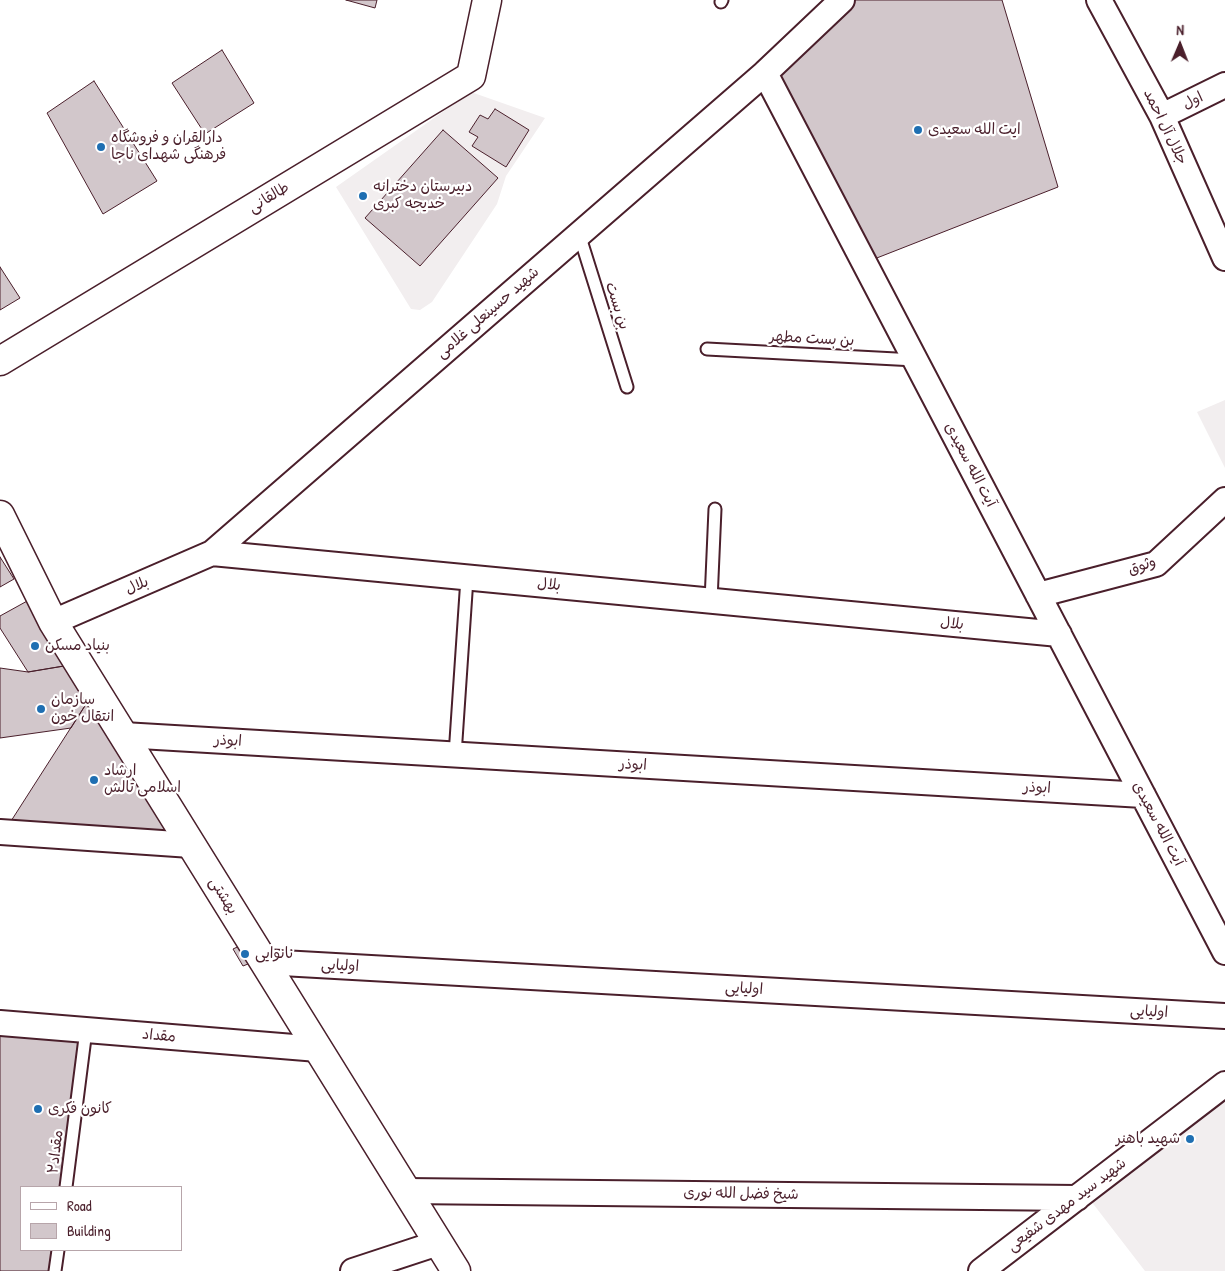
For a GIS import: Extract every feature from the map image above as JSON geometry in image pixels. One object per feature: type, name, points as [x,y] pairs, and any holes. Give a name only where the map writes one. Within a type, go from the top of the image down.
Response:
[{"type":"street","name":"طالقانی","points":[[0,361],[471,76],[487,0]]},
{"type":"street","points":[[765,73],[842,0]]},
{"type":"street","name":"جلال آل احمد","points":[[1099,0],[1162,116],[1225,258]]},
{"type":"street","name":"شهید حسینعلی غلامی","points":[[212,554],[765,73]]},
{"type":"street","name":"آیت الله سعیدی","points":[[765,73],[1225,952]]},
{"type":"street","name":"اول","points":[[1162,116],[1225,85]]},
{"type":"street","name":"وثوق","points":[[1038,595],[1156,564],[1225,500]]},
{"type":"street","name":"بهشتی","points":[[0,515],[53,622],[456,1271]]},
{"type":"street","name":"بلال","points":[[53,622],[212,554],[1059,634]]},
{"type":"street","name":"ابوذر","points":[[123,735],[1143,795]]},
{"type":"street","points":[[0,832],[191,845]]},
{"type":"street","name":"اولیایی","points":[[264,962],[1225,1016]]},
{"type":"street","name":"مقداد","points":[[0,1024],[318,1049]]},
{"type":"street","name":"شهید سید مهدی شفیعی","points":[[981,1271],[1225,1084]]},
{"type":"street","name":"شیخ فضل الله نوری","points":[[406,1191],[1077,1198]]},
{"type":"street","points":[[353,1271],[438,1243]]},
{"type":"lane","name":"بن بست","points":[[579,234],[627,387]]},
{"type":"lane","name":"بن بست مطهر","points":[[707,349],[915,360]]},
{"type":"lane","points":[[711,601],[715,509]]},
{"type":"lane","points":[[455,755],[467,578]]},
{"type":"lane","name":"مقداد۲","points":[[66,1186],[86,1030]]},
{"type":"lane","points":[[55,1271],[58,1251]]},
{"type":"shaded area","name":"دبیرستان دخترانه خدیجه کبری","points":[[471,92],[545,118],[506,176],[497,204],[432,302],[420,310],[411,309],[336,187]],"holes":[[[495,109],[529,130],[506,167],[472,146],[478,137],[469,132],[480,115],[488,119]],[[443,130],[498,178],[419,266],[365,218]]]},
{"type":"shaded area","points":[[1225,400],[1225,468],[1197,412]]},
{"type":"shaded area","name":"شهید باهنر","points":[[1225,1085],[1225,1271],[1145,1271],[1084,1192]]},
{"type":"building","points":[[346,0],[377,0],[375,8]]},
{"type":"building","name":"ایت الله سعیدی","points":[[843,0],[1002,0],[1058,187],[864,263],[765,73]]},
{"type":"building","points":[[222,50],[254,103],[205,134],[172,83]]},
{"type":"building","name":"دارالقران و فروشگاه فرهنگی شهدای ناجا","points":[[94,81],[157,181],[103,214],[47,113]]},
{"type":"building","points":[[495,109],[529,130],[506,167],[472,146],[478,137],[469,132],[480,115],[488,119]]},
{"type":"building","points":[[443,130],[498,178],[420,266],[365,218]]},
{"type":"building","points":[[0,267],[20,298],[0,310]]},
{"type":"building","points":[[0,557],[14,579],[0,587]]},
{"type":"building","name":"بنیاد مسکن","points":[[29,600],[70,665],[28,672],[0,628],[0,616]]},
{"type":"building","name":"سازمان انتقال خون","points":[[70,665],[95,690],[71,728],[0,738],[0,668],[28,672]]},
{"type":"building","name":"ارشاد اسلامی تالش","points":[[95,690],[191,845],[4,832]]},
{"type":"building","name":"نانوایی","points":[[246,943],[258,960],[243,966],[233,949]]},
{"type":"building","name":"کانون فکری","points":[[0,1024],[86,1031],[66,1186],[20,1186],[20,1251],[58,1251],[55,1271],[0,1271]]},
{"type":"place","name":"ایت الله سعیدی","points":[[918,130]]},
{"type":"place","name":"دارالقران و فروشگاه فرهنگی شهدای ناجا","points":[[101,147]]},
{"type":"place","name":"دبیرستان دخترانه خدیجه کبری","points":[[363,196]]},
{"type":"place","name":"بنیاد مسکن","points":[[35,646]]},
{"type":"place","name":"سازمان انتقال خون","points":[[41,709]]},
{"type":"place","name":"ارشاد اسلامی تالش","points":[[94,780]]},
{"type":"place","name":"نانوایی","points":[[245,954]]},
{"type":"place","name":"کانون فکری","points":[[38,1109]]},
{"type":"place","name":"شهید باهنر","points":[[1190,1139]]}]
